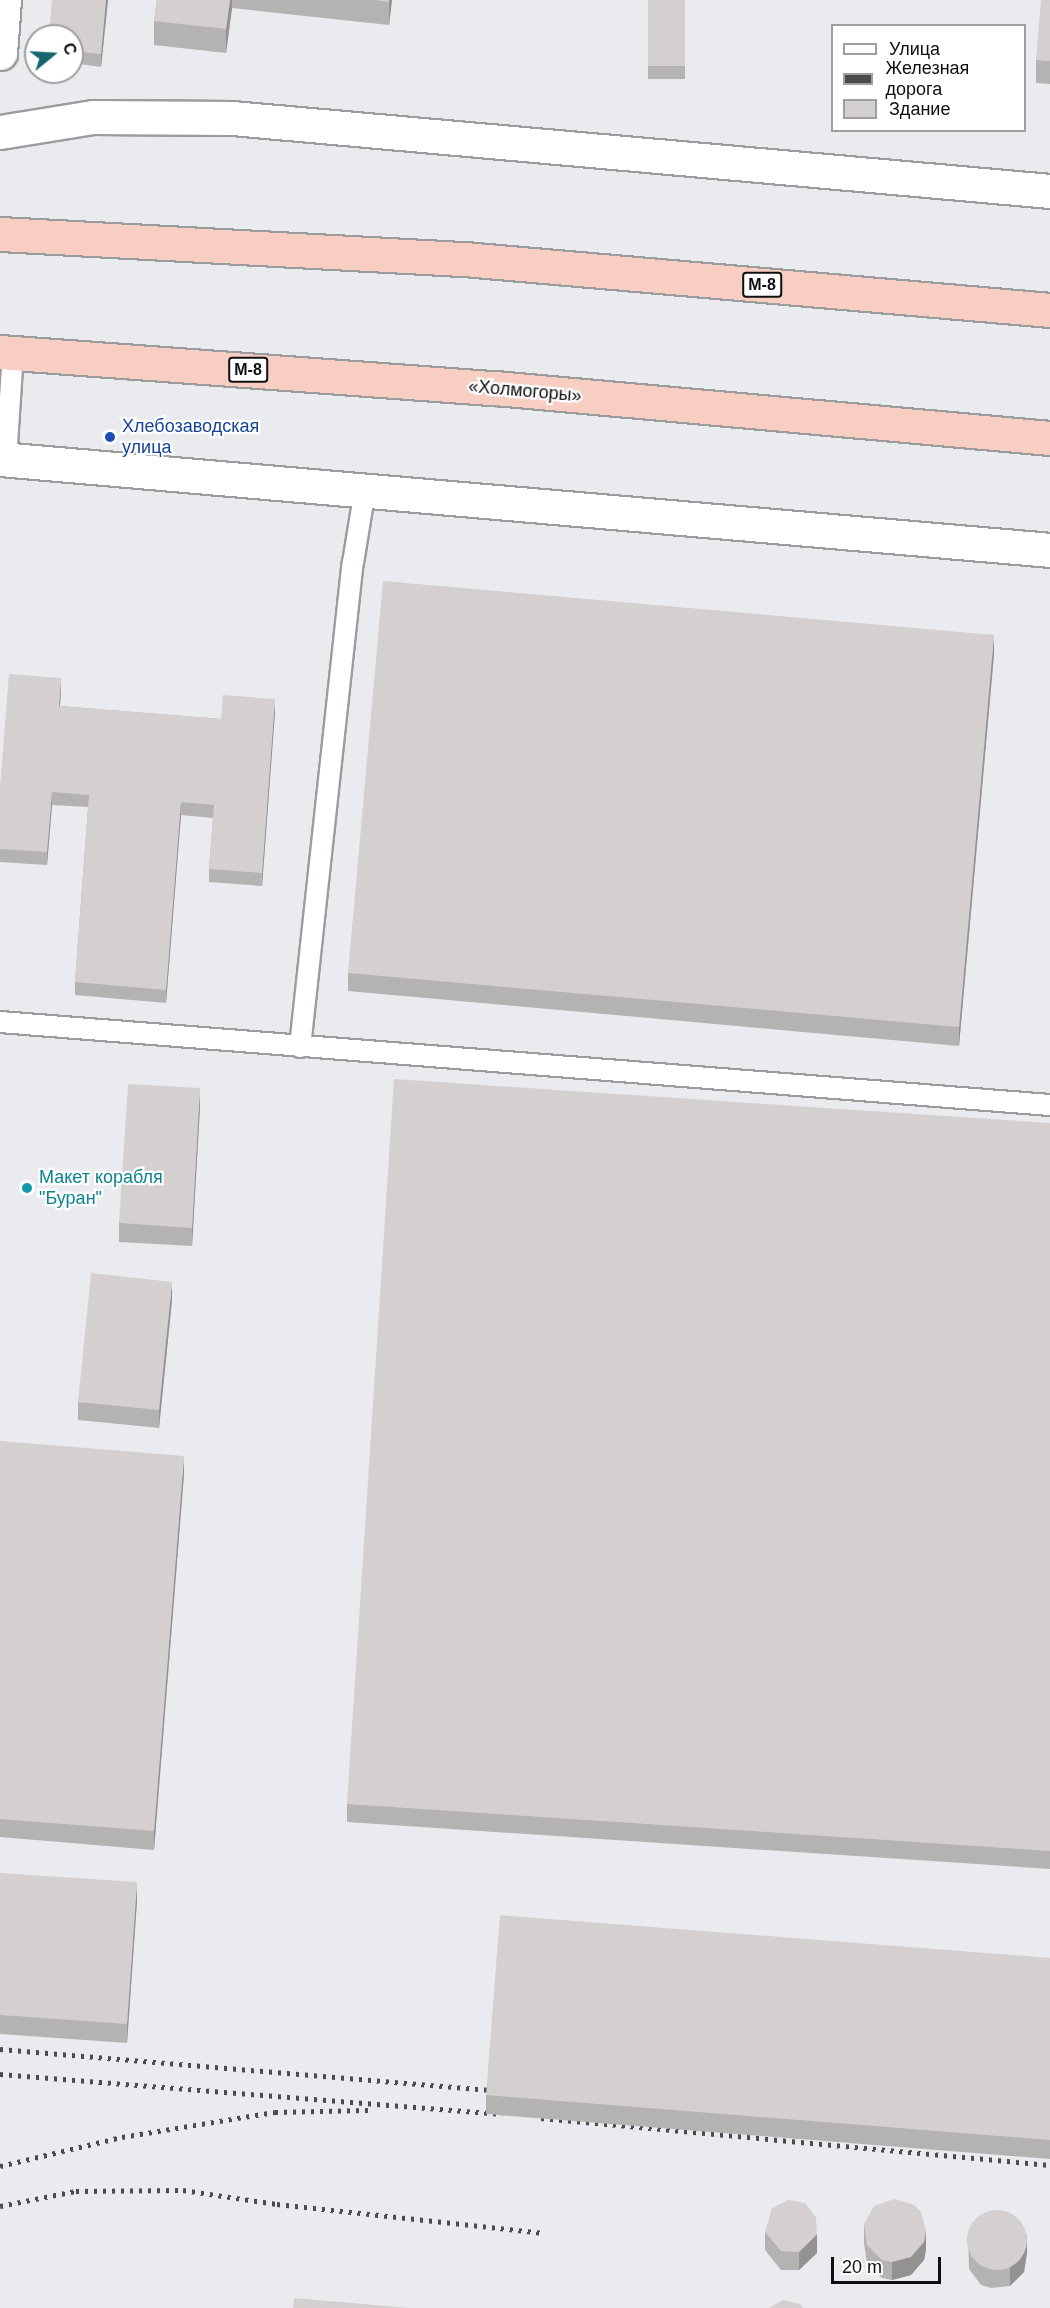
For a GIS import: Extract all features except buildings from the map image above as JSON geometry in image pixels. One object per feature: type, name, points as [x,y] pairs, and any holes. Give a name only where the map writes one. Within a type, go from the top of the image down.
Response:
[{"type":"highway","name":"М-8","points":[[0,234],[475,260],[1050,310]]},
{"type":"highway","name":"«Холмогоры»","points":[[7,353],[495,388],[1050,438]]},
{"type":"street","points":[[0,53],[4,0]]},
{"type":"street","points":[[0,132],[93,117],[232,118],[1050,191]]},
{"type":"street","points":[[3,460],[1050,550]]},
{"type":"lane","points":[[3,460],[7,353]]},
{"type":"lane","points":[[300,1047],[353,563],[365,490]]},
{"type":"lane","points":[[0,1022],[1050,1105]]},
{"type":"railway","points":[[0,2049],[502,2091]]},
{"type":"railway","points":[[0,2074],[502,2114]]},
{"type":"railway","points":[[0,2166],[122,2137],[275,2112],[368,2110]]},
{"type":"railway","points":[[541,2118],[1050,2165]]},
{"type":"railway","points":[[0,2206],[76,2191],[183,2190],[277,2204],[543,2233]]},
{"type":"place","name":"Хлебозаводская улица","points":[[110,437]]},
{"type":"place","name":"Макет корабля \"Буран\"","points":[[27,1188]]}]
